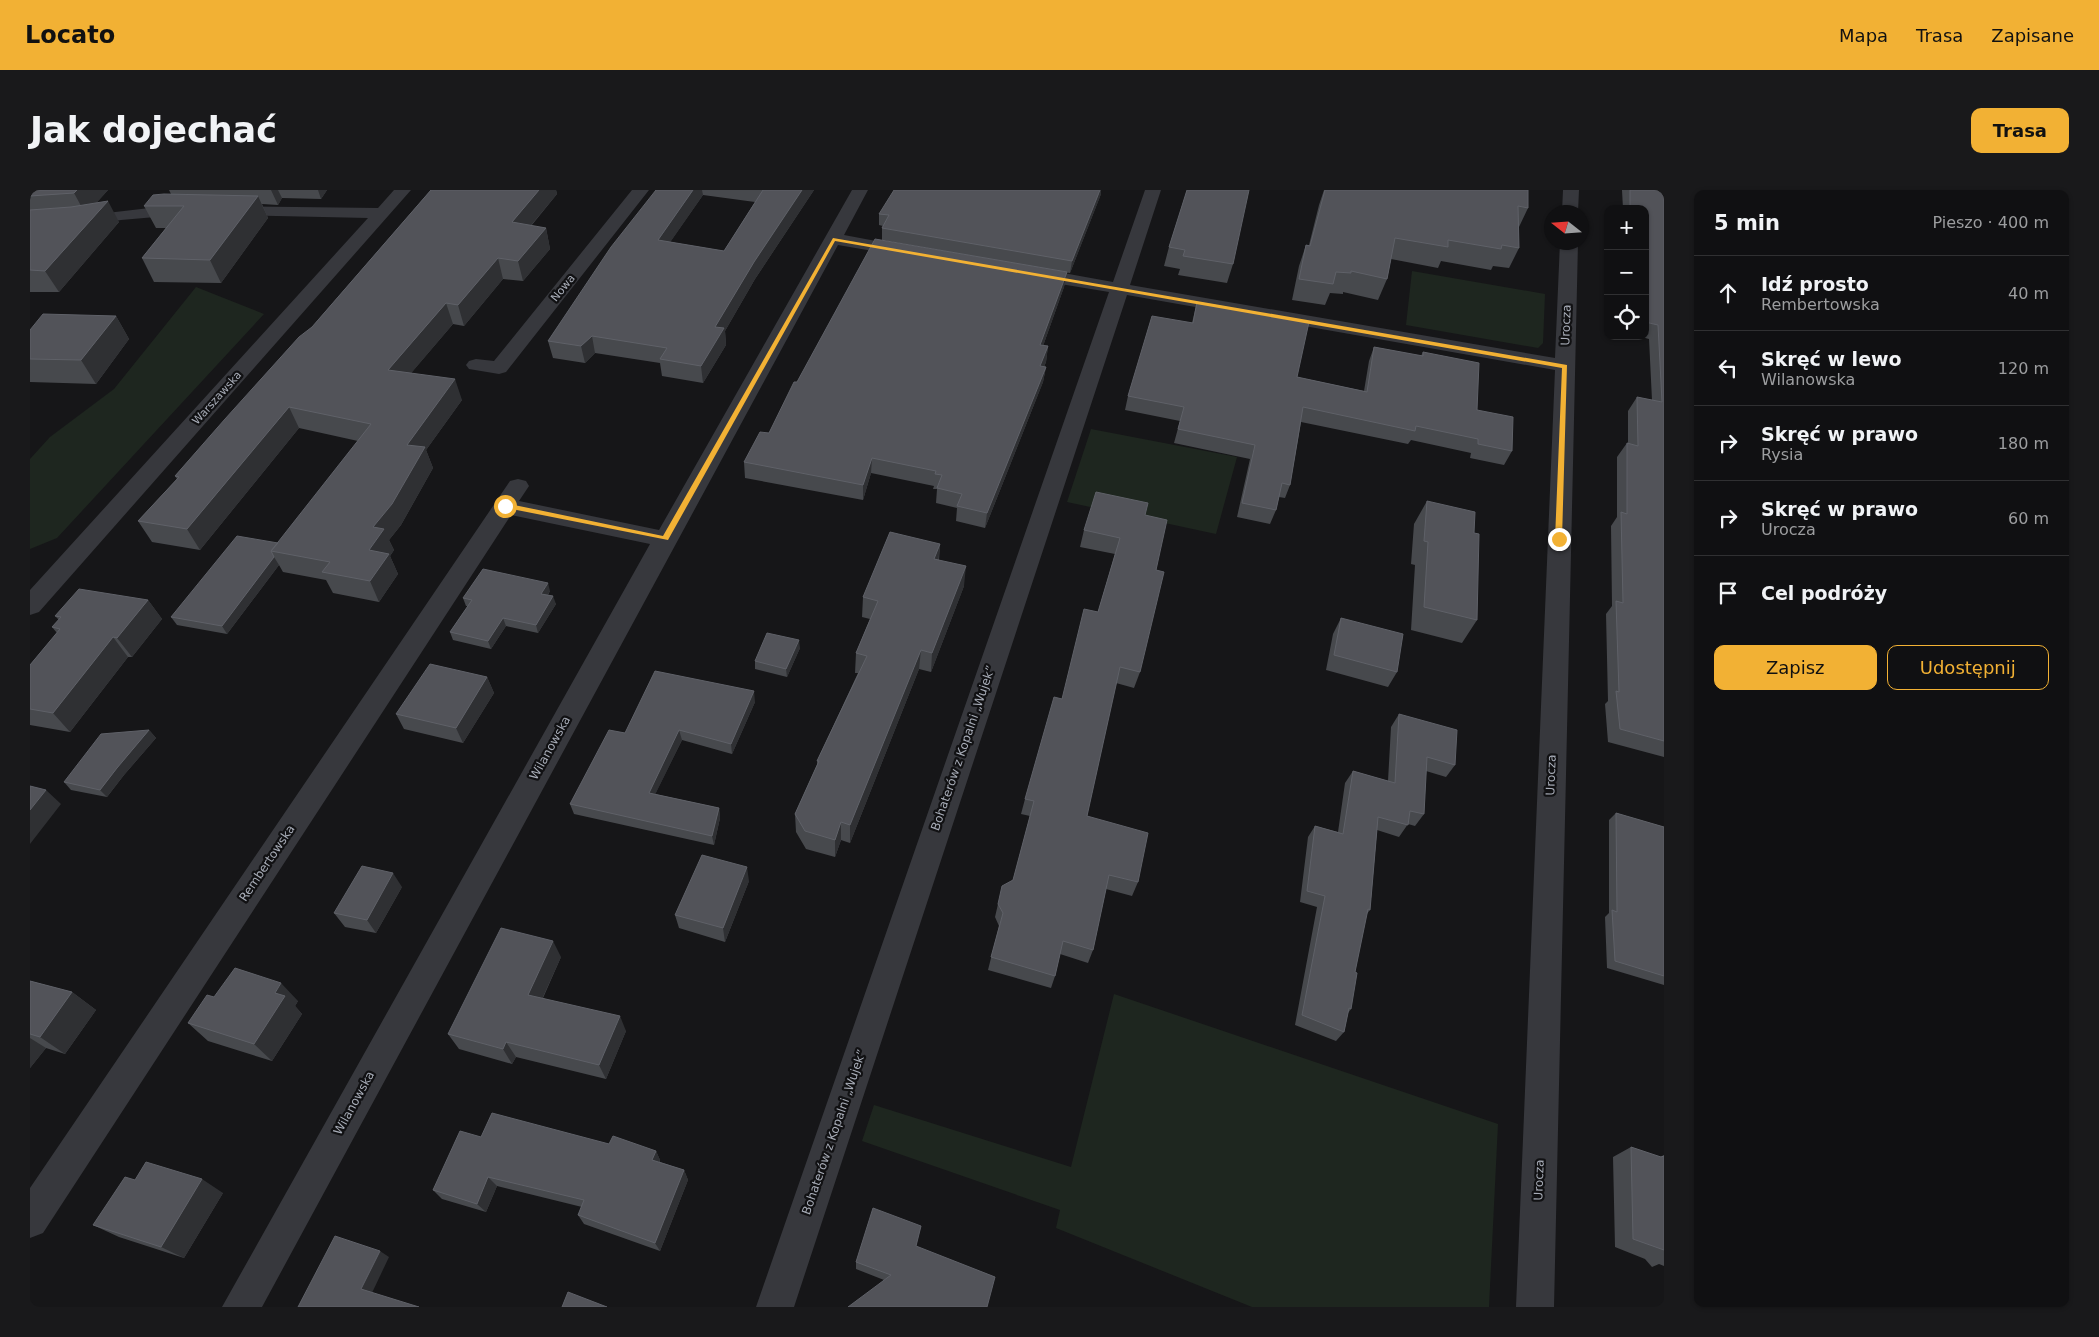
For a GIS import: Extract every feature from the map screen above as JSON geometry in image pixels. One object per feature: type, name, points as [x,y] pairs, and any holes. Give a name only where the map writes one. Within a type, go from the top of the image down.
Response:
[{"type":"street","name":"Warszawska","points":[[34,595],[403,190]]},
{"type":"street","name":"Nowa","points":[[476,365],[499,368],[641,190]]},
{"type":"street","name":"Wilanowska","points":[[242,1307],[665,539],[860,190]]},
{"type":"street","name":"Bohaterów z Kopalni „Wujek”","points":[[775,1307],[1153,190]]},
{"type":"street","points":[[1570,205],[1571,190]]},
{"type":"street","points":[[30,225],[83,222],[121,215],[175,210],[382,213]]},
{"type":"street","points":[[833,239],[930,256]]},
{"type":"street","name":"Urocza","points":[[1535,1307],[1569,250]]},
{"type":"street","points":[[1007,269],[1565,366]]},
{"type":"street","name":"Rembertowska","points":[[30,1220],[511,496],[665,539]]},
{"type":"shaded area","points":[[1412,271],[1545,294],[1543,343],[1538,348],[1406,325]]},
{"type":"shaded area","points":[[196,287],[264,314],[57,538],[30,549],[30,459],[50,437],[114,389]]},
{"type":"shaded area","points":[[1091,429],[1237,457],[1216,534],[1067,502]]},
{"type":"shaded area","points":[[1114,994],[1498,1124],[1489,1307],[1252,1307],[1056,1228],[1060,1210],[862,1141],[874,1105],[1071,1167]]},
{"type":"building","points":[[30,190],[77,190],[74,193],[30,196]]},
{"type":"building","points":[[431,190],[539,190],[512,222],[546,228],[518,261],[498,258],[458,305],[446,303],[388,370],[455,379],[407,445],[425,447],[392,504],[373,527],[384,529],[369,550],[389,554],[370,581],[322,572],[330,562],[271,551],[371,424],[289,407],[187,529],[138,521],[179,477],[175,476],[225,419],[299,337],[312,327]]},
{"type":"building","points":[[656,190],[693,190],[658,240],[724,251],[763,190],[802,190],[754,262],[715,327],[724,328],[701,366],[660,359],[667,348],[592,336],[581,346],[548,341],[611,247]]},
{"type":"building","points":[[894,190],[1100,190],[1072,261],[882,228],[889,215],[879,214]]},
{"type":"building","points":[[1187,190],[1249,190],[1233,264],[1183,256],[1185,250],[1169,247]]},
{"type":"building","points":[[1325,190],[1528,190],[1528,208],[1518,206],[1519,248],[1502,245],[1501,249],[1448,240],[1448,247],[1395,238],[1387,279],[1351,271],[1351,273],[1336,272],[1333,284],[1299,279],[1306,245],[1310,246]]},
{"type":"building","points":[[1630,190],[1664,190],[1664,741],[1620,729],[1616,691],[1619,692],[1616,601],[1623,603],[1621,512],[1627,514],[1627,443],[1638,446],[1637,397],[1662,402],[1658,325],[1649,323],[1649,205],[1630,205]]},
{"type":"building","points":[[153,195],[258,196],[210,260],[142,258],[184,206],[144,206]]},
{"type":"building","points":[[108,201],[45,271],[30,270],[30,210],[71,207]]},
{"type":"building","points":[[875,239],[1067,272],[1040,345],[1048,346],[1040,366],[1046,367],[987,513],[957,506],[962,494],[937,488],[942,475],[935,474],[936,471],[872,458],[863,485],[744,462],[760,432],[769,433],[794,382],[797,382]]},
{"type":"building","points":[[1197,302],[1309,322],[1297,377],[1367,392],[1374,347],[1423,356],[1423,352],[1479,363],[1477,410],[1513,417],[1512,451],[1478,444],[1478,439],[1416,426],[1415,431],[1303,407],[1290,485],[1282,483],[1276,510],[1242,503],[1255,445],[1178,429],[1184,407],[1128,396],[1152,316],[1193,323]]},
{"type":"building","points":[[43,314],[116,316],[81,360],[30,359],[30,330]]},
{"type":"building","points":[[1096,492],[1148,503],[1145,515],[1167,520],[1156,570],[1164,572],[1140,672],[1120,667],[1087,816],[1148,833],[1138,882],[1109,875],[1093,950],[1063,941],[1055,976],[991,957],[1003,913],[998,904],[1002,886],[1013,880],[1034,801],[1025,799],[1054,697],[1062,699],[1084,609],[1098,612],[1120,538],[1084,530]]},
{"type":"building","points":[[1427,501],[1475,512],[1474,533],[1479,534],[1477,620],[1424,607],[1428,542],[1424,541]]},
{"type":"building","points":[[890,532],[940,544],[934,559],[966,566],[932,653],[921,650],[850,825],[841,822],[835,840],[805,831],[795,814],[819,761],[817,761],[867,656],[856,653],[878,601],[863,597]]},
{"type":"building","points":[[237,536],[278,543],[271,551],[274,557],[222,626],[171,617]]},
{"type":"building","points":[[483,569],[548,583],[541,594],[553,596],[536,625],[503,618],[488,641],[450,632],[472,600],[463,598]]},
{"type":"building","points":[[79,589],[148,600],[117,638],[113,637],[53,713],[30,709],[30,665],[60,629],[52,627],[61,617],[55,616]]},
{"type":"building","points":[[1341,618],[1403,634],[1397,672],[1334,655]]},
{"type":"building","points":[[767,633],[799,640],[786,669],[755,661]]},
{"type":"building","points":[[430,664],[487,677],[456,728],[396,714]]},
{"type":"building","points":[[655,671],[754,691],[731,744],[679,730],[649,793],[719,808],[712,836],[570,804],[609,730],[625,733]]},
{"type":"building","points":[[1399,714],[1457,730],[1455,765],[1427,757],[1424,814],[1410,811],[1408,825],[1378,817],[1370,910],[1368,909],[1355,972],[1357,973],[1351,1009],[1349,1008],[1344,1032],[1302,1015],[1325,896],[1307,891],[1315,826],[1343,834],[1353,771],[1395,783]]},
{"type":"building","points":[[149,730],[100,790],[64,782],[101,734]]},
{"type":"building","points":[[30,786],[46,790],[30,810]]},
{"type":"building","points":[[1616,813],[1664,827],[1664,976],[1615,961],[1612,910],[1617,912]]},
{"type":"building","points":[[702,855],[747,867],[723,928],[675,915]]},
{"type":"building","points":[[362,866],[393,873],[367,920],[334,913]]},
{"type":"building","points":[[501,928],[553,941],[528,995],[620,1016],[599,1065],[506,1042],[503,1049],[448,1034]]},
{"type":"building","points":[[235,968],[281,983],[275,993],[285,996],[254,1044],[188,1023],[207,995],[214,997]]},
{"type":"building","points":[[30,981],[72,992],[40,1037],[30,1034]]},
{"type":"building","points":[[492,1113],[609,1144],[613,1136],[656,1151],[652,1160],[684,1170],[655,1243],[578,1215],[584,1200],[488,1177],[477,1204],[433,1190],[460,1131],[481,1137]]},
{"type":"building","points":[[1631,1147],[1661,1157],[1664,1156],[1664,1250],[1633,1239]]},
{"type":"building","points":[[146,1162],[202,1179],[161,1247],[93,1225],[125,1177],[135,1180]]},
{"type":"building","points":[[873,1208],[921,1226],[916,1246],[995,1277],[987,1307],[848,1307],[891,1275],[856,1262]]},
{"type":"building","points":[[335,1236],[380,1251],[361,1289],[419,1307],[298,1307]]},
{"type":"building","points":[[568,1292],[607,1307],[562,1307]]},
{"type":"route","points":[[505,506],[665,539],[833,239],[1565,366],[1559,539]]}]
